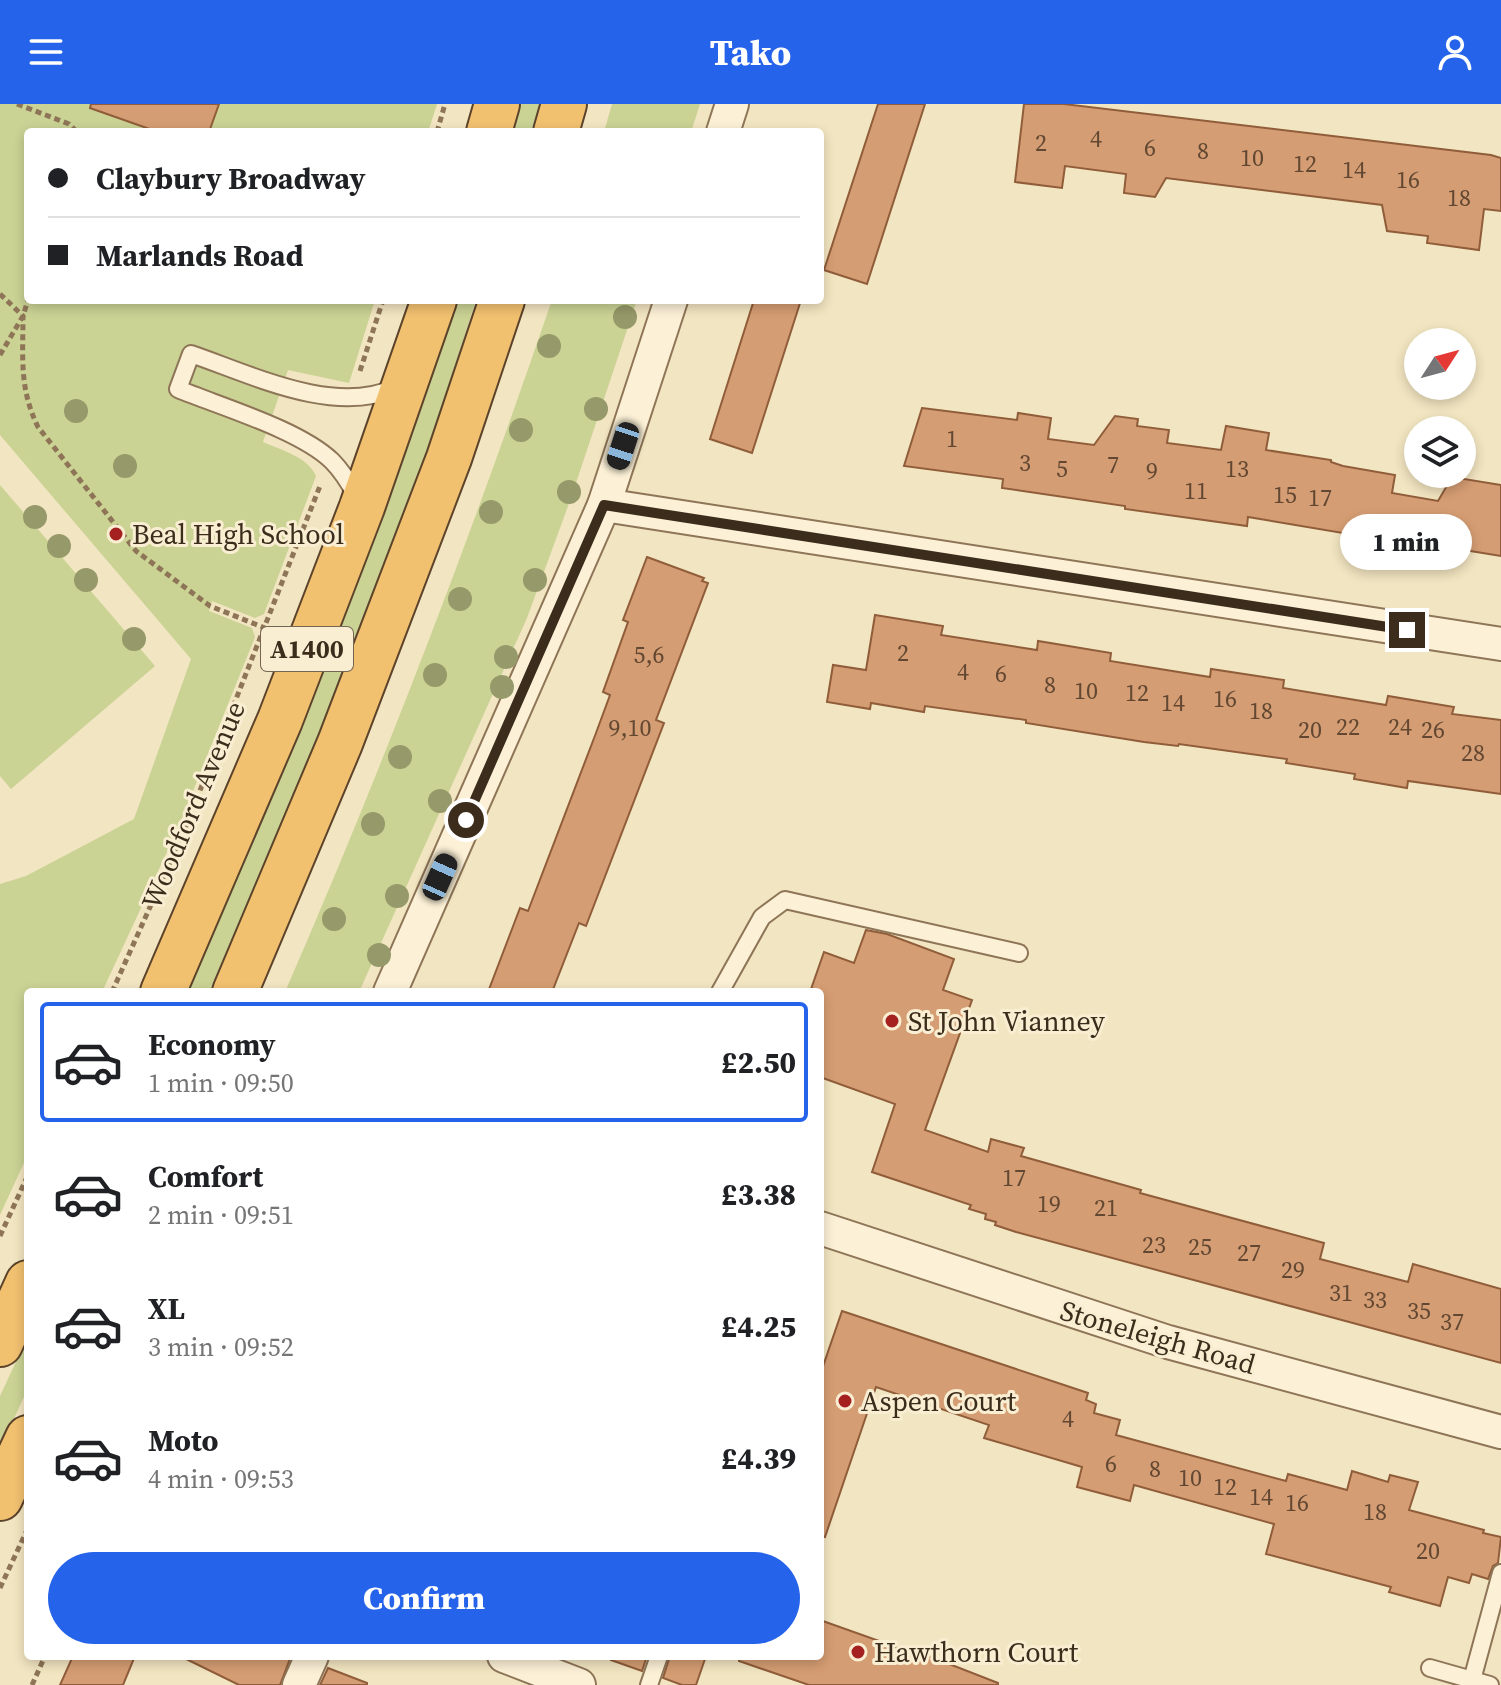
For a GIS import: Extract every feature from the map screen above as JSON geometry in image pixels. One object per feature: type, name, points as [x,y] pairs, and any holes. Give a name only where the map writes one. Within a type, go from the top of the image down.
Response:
[{"type":"highway","points":[[490,128],[497,104]]},
{"type":"highway","points":[[557,128],[564,104]]},
{"type":"highway","name":"Woodford Avenue","points":[[165,988],[280,720],[362,507],[433,304]]},
{"type":"highway","name":"A1400","points":[[237,988],[346,729],[449,458],[501,304]]},
{"type":"highway","points":[[0,1344],[24,1292]]},
{"type":"street","points":[[724,128],[732,104]]},
{"type":"street","points":[[392,988],[604,505],[670,304]]},
{"type":"street","points":[[604,505],[1501,644]]},
{"type":"street","name":"Stoneleigh Road","points":[[824,1229],[1168,1342],[1501,1432]]},
{"type":"street","points":[[299,1685],[310,1660]]},
{"type":"street","points":[[514,1660],[579,1685]]},
{"type":"lane","points":[[362,507],[345,476],[330,459],[302,438],[178,389],[191,354],[319,396],[377,396],[407,382]]},
{"type":"lane","points":[[722,988],[762,917],[785,900],[1019,953]]},
{"type":"lane","points":[[1472,1680],[1501,1573]]},
{"type":"lane","points":[[649,1685],[658,1660]]},
{"type":"lane","points":[[1430,1668],[1490,1685]]},
{"type":"path","points":[[17,104],[73,128]]},
{"type":"path","points":[[438,128],[445,104]]},
{"type":"path","points":[[0,294],[23,316],[23,379],[27,404],[38,427],[136,551],[210,606],[265,628]]},
{"type":"path","points":[[0,355],[27,304]]},
{"type":"path","points":[[352,398],[382,304]]},
{"type":"path","name":"Woodford Avenue","points":[[114,988],[184,831],[330,459]]},
{"type":"path","points":[[0,1236],[24,1184]]},
{"type":"path","points":[[0,1588],[24,1537]]},
{"type":"path","points":[[32,1685],[43,1660]]},
{"type":"green space","name":"Beal High School","points":[[0,104],[437,104],[429,128],[24,128],[24,304],[374,304],[349,383],[288,370],[263,442],[300,459],[316,476],[264,614],[255,618],[212,601],[209,611],[252,628],[255,637],[179,826],[104,988],[24,988],[24,1163],[0,1215],[0,884],[26,876],[134,819],[191,659],[0,435]]},
{"type":"green space","points":[[519,104],[540,104],[532,128],[512,128]]},
{"type":"green space","points":[[612,104],[700,104],[692,128],[605,128]]},
{"type":"green space","points":[[457,304],[475,304],[412,500],[263,873],[211,988],[190,988],[306,711],[388,499]]},
{"type":"green space","points":[[551,304],[636,304],[527,618],[361,988],[287,988],[426,649]]},
{"type":"green space","points":[[0,485],[155,666],[11,789],[0,776]]},
{"type":"green space","points":[[24,1345],[24,1397],[0,1449],[0,1396]]},
{"type":"building","points":[[91,104],[219,104],[210,128],[147,128],[90,108]]},
{"type":"building","points":[[878,104],[925,104],[867,284],[824,270]]},
{"type":"building","points":[[1024,104],[1064,104],[1491,155],[1501,158],[1501,211],[1484,209],[1479,250],[1427,243],[1428,236],[1387,231],[1382,205],[1166,178],[1155,197],[1124,193],[1126,174],[1065,166],[1062,188],[1015,182]]},
{"type":"building","points":[[753,304],[800,304],[752,453],[710,439]]},
{"type":"building","points":[[922,408],[1017,420],[1018,413],[1051,418],[1048,439],[1094,445],[1115,416],[1138,419],[1137,426],[1169,430],[1167,443],[1221,450],[1226,426],[1269,433],[1266,450],[1331,460],[1343,466],[1395,475],[1392,493],[1438,501],[1446,488],[1476,488],[1476,481],[1501,485],[1501,556],[1421,543],[1420,553],[1347,541],[1349,534],[1248,517],[1247,526],[1125,509],[1125,506],[1002,488],[1003,479],[904,466]]},
{"type":"building","points":[[647,557],[704,578],[702,581],[708,583],[656,720],[664,723],[586,926],[579,923],[554,988],[490,988],[520,908],[528,911],[610,695],[603,692],[628,622],[623,620]]},
{"type":"building","points":[[875,615],[943,626],[941,635],[1037,650],[1038,641],[1111,653],[1110,661],[1210,677],[1211,669],[1284,680],[1283,688],[1386,705],[1388,696],[1454,707],[1452,714],[1501,720],[1501,794],[1408,781],[1407,788],[1354,779],[1355,774],[1286,763],[1287,759],[1144,742],[1026,723],[1026,720],[925,706],[924,712],[871,703],[870,709],[827,702],[833,665],[866,670]]},
{"type":"building","points":[[866,930],[887,934],[954,959],[943,990],[972,1000],[925,1130],[988,1152],[991,1139],[1024,1148],[1021,1156],[1141,1190],[1140,1193],[1324,1243],[1320,1259],[1408,1282],[1413,1264],[1501,1289],[1501,1363],[1016,1232],[985,1219],[986,1214],[969,1209],[971,1205],[872,1172],[895,1104],[824,1078],[824,988],[811,988],[824,952],[854,963]]},
{"type":"building","points":[[842,1311],[1088,1393],[1086,1400],[1096,1404],[1094,1413],[1120,1420],[1116,1435],[1286,1481],[1288,1474],[1347,1490],[1352,1471],[1388,1482],[1390,1475],[1418,1482],[1409,1510],[1501,1537],[1498,1563],[1493,1566],[1488,1579],[1472,1574],[1469,1583],[1448,1577],[1440,1606],[1389,1592],[1391,1587],[1266,1554],[1274,1524],[1134,1485],[1130,1501],[1077,1487],[1082,1467],[984,1438],[989,1425],[876,1387],[824,1537],[824,1363]]},
{"type":"building","name":"Hawthorn Court","points":[[824,1621],[910,1652],[911,1649],[998,1685],[809,1685],[739,1661],[824,1660]]},
{"type":"building","points":[[71,1660],[133,1660],[123,1685],[60,1685]]},
{"type":"building","points":[[188,1660],[289,1660],[280,1685],[239,1685]]},
{"type":"building","points":[[611,1660],[646,1660],[642,1671]]},
{"type":"building","points":[[669,1660],[705,1660],[696,1685],[682,1685],[663,1678]]},
{"type":"building","points":[[328,1668],[367,1683],[367,1685],[320,1685]]},
{"type":"place","name":"Beal High School","points":[[116,534]]},
{"type":"place","name":"St John Vianney","points":[[892,1021]]},
{"type":"place","name":"Aspen Court","points":[[845,1401]]},
{"type":"place","name":"Hawthorn Court","points":[[858,1652]]},
{"type":"route","points":[[466,820],[604,505],[1407,630]]}]
